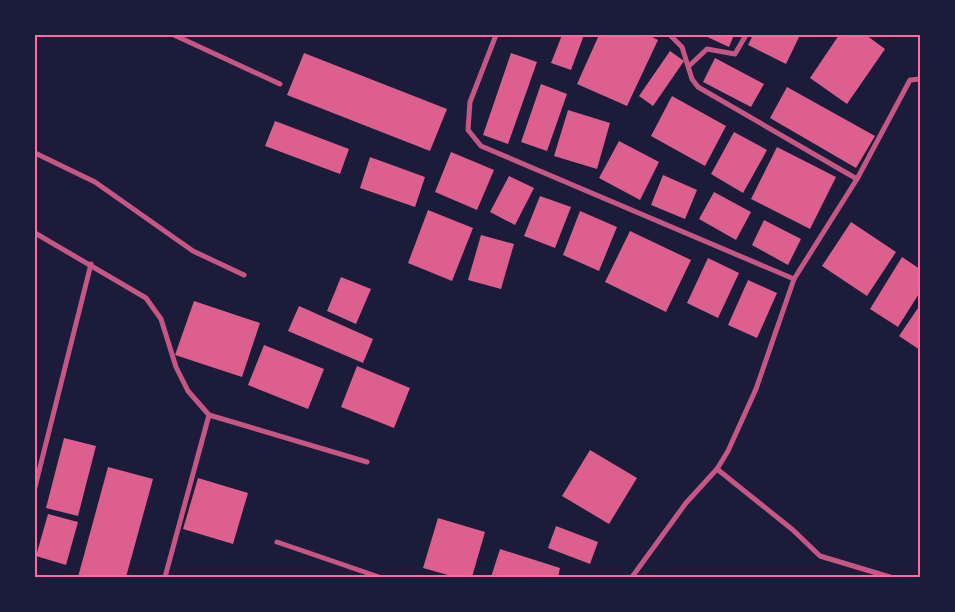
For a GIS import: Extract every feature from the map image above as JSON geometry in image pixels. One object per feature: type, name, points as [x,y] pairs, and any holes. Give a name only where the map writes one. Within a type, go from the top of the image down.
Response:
[{"type":"street","points":[[174,35],[280,84]]},
{"type":"street","points":[[496,35],[470,102],[468,130],[481,146],[794,279]]},
{"type":"street","points":[[670,35],[682,47],[692,78],[698,88],[857,180]]},
{"type":"street","points":[[689,66],[707,49],[735,54],[746,35]]},
{"type":"street","points":[[632,577],[686,503],[717,468],[734,439],[756,389],[794,279],[857,180],[910,80],[920,79]]},
{"type":"street","points":[[35,153],[95,182],[193,251],[244,275]]},
{"type":"street","points":[[35,233],[91,264],[146,298],[161,319],[176,367],[188,391],[209,415],[366,462]]},
{"type":"street","points":[[35,487],[91,264]]},
{"type":"street","points":[[165,577],[209,415]]},
{"type":"street","points":[[717,468],[793,530],[820,556],[890,577]]},
{"type":"street","points":[[277,542],[379,577]]},
{"type":"building","points":[[562,35],[584,35],[571,70],[551,63]]},
{"type":"building","points":[[599,35],[648,35],[658,40],[627,106],[577,84]]},
{"type":"building","points":[[703,35],[734,35],[729,47]]},
{"type":"building","points":[[753,35],[800,35],[786,64],[748,45]]},
{"type":"building","points":[[839,35],[866,35],[885,49],[847,104],[810,78]]},
{"type":"building","points":[[670,51],[684,61],[653,106],[639,96]]},
{"type":"building","points":[[304,53],[447,109],[430,151],[287,95]]},
{"type":"building","points":[[511,53],[537,62],[508,144],[483,135]]},
{"type":"building","points":[[715,58],[764,84],[751,107],[703,82]]},
{"type":"building","points":[[541,84],[567,94],[547,151],[521,142]]},
{"type":"building","points":[[787,87],[875,136],[856,168],[770,118]]},
{"type":"building","points":[[672,96],[726,126],[705,166],[651,136]]},
{"type":"building","points":[[568,110],[610,123],[597,169],[554,156]]},
{"type":"building","points":[[275,121],[349,149],[340,174],[265,146]]},
{"type":"building","points":[[734,132],[767,150],[743,193],[711,174]]},
{"type":"building","points":[[619,141],[659,162],[640,200],[599,178]]},
{"type":"building","points":[[777,147],[836,177],[810,229],[751,199]]},
{"type":"building","points":[[451,152],[494,170],[477,210],[435,192]]},
{"type":"building","points":[[370,157],[425,177],[415,207],[360,188]]},
{"type":"building","points":[[663,175],[697,190],[685,219],[651,205]]},
{"type":"building","points":[[509,176],[534,188],[515,225],[490,212]]},
{"type":"building","points":[[714,192],[751,212],[736,240],[699,219]]},
{"type":"building","points":[[540,196],[571,207],[555,248],[524,236]]},
{"type":"building","points":[[428,210],[473,228],[452,281],[408,263]]},
{"type":"building","points":[[580,211],[617,227],[599,271],[563,255]]},
{"type":"building","points":[[764,220],[801,239],[788,265],[752,245]]},
{"type":"building","points":[[851,222],[896,252],[867,296],[822,266]]},
{"type":"building","points":[[630,231],[691,260],[666,312],[605,282]]},
{"type":"building","points":[[481,235],[514,244],[501,289],[468,280]]},
{"type":"building","points":[[902,257],[920,269],[920,292],[898,327],[870,309]]},
{"type":"building","points":[[708,258],[739,273],[718,318],[687,303]]},
{"type":"building","points":[[341,277],[371,289],[356,324],[327,311]]},
{"type":"building","points":[[748,280],[777,293],[757,338],[728,325]]},
{"type":"building","points":[[194,301],[260,323],[242,377],[175,355]]},
{"type":"building","points":[[920,305],[920,350],[899,336]]},
{"type":"building","points":[[299,306],[373,339],[363,363],[288,331]]},
{"type":"building","points":[[264,345],[324,369],[308,409],[248,385]]},
{"type":"building","points":[[357,366],[410,388],[394,428],[341,407]]},
{"type":"building","points":[[64,438],[96,446],[78,516],[46,508]]},
{"type":"building","points":[[590,450],[637,478],[609,524],[562,496]]},
{"type":"building","points":[[108,467],[153,479],[126,577],[78,577]]},
{"type":"building","points":[[198,478],[248,493],[233,544],[183,529]]},
{"type":"building","points":[[48,514],[78,522],[66,565],[36,556]]},
{"type":"building","points":[[438,518],[485,532],[472,577],[455,577],[423,568]]},
{"type":"building","points":[[556,526],[598,542],[590,564],[548,548]]},
{"type":"building","points":[[500,549],[560,568],[558,577],[491,577]]}]
